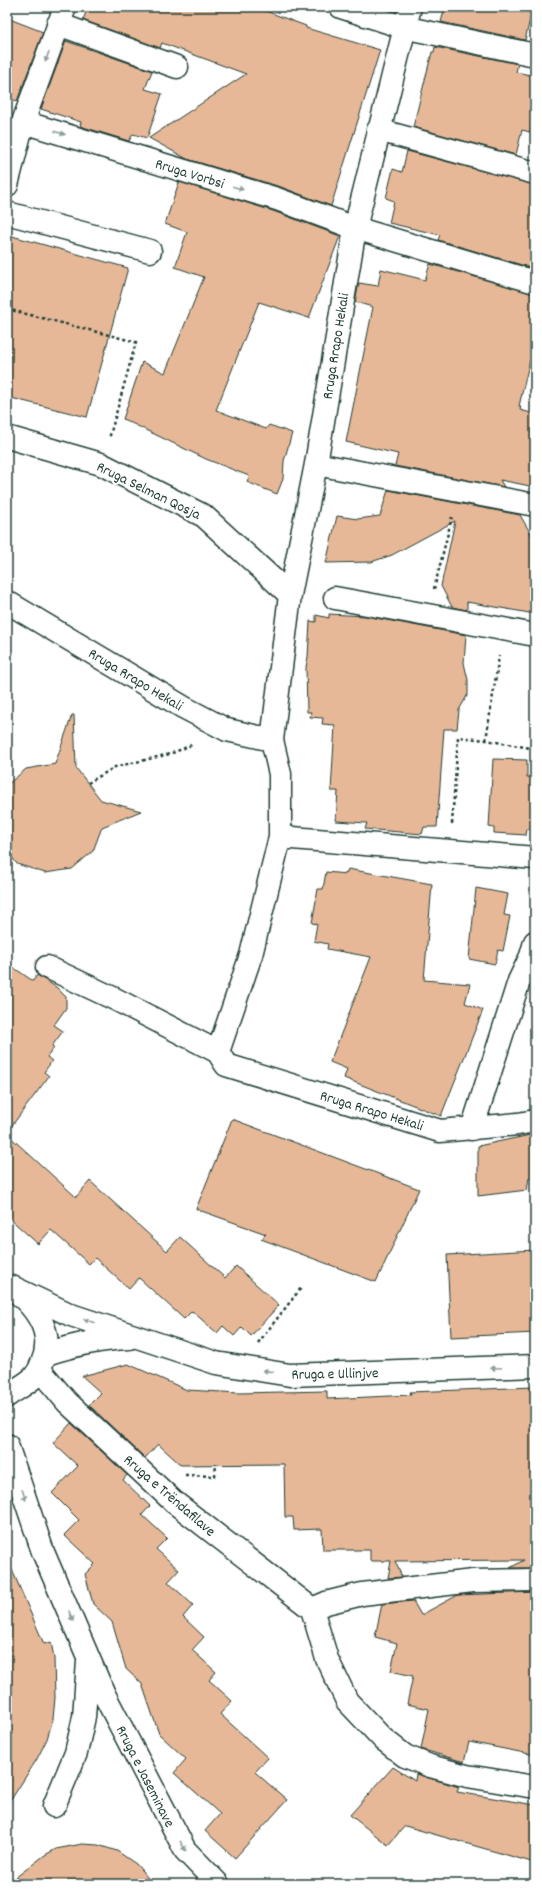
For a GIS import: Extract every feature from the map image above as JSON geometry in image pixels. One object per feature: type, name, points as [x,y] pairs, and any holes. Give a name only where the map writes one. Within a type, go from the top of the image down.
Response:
[{"type":"street","points":[[341,7],[406,17],[535,55]]},
{"type":"street","points":[[7,185],[23,122],[62,15],[177,67]]},
{"type":"street","name":"Rruga Rrapo Hekali","points":[[218,1052],[251,955],[280,837],[280,774],[272,740],[290,595],[316,464],[354,228],[406,17]]},
{"type":"street","name":"Rruga Vorbsi","points":[[23,122],[277,199],[354,228]]},
{"type":"street","points":[[378,130],[535,172]]},
{"type":"street","points":[[7,213],[150,251]]},
{"type":"street","points":[[354,228],[535,282]]},
{"type":"street","name":"Rruga Selman Qosja","points":[[7,437],[101,464],[204,516],[290,595]]},
{"type":"street","points":[[316,464],[535,505]]},
{"type":"street","points":[[335,598],[535,635]]},
{"type":"street","name":"Rruga Rrapo Hekali","points":[[7,602],[183,708],[227,730],[272,740]]},
{"type":"street","points":[[280,837],[535,858]]},
{"type":"street","points":[[472,1129],[519,981],[531,956],[535,942]]},
{"type":"street","name":"Rruga Rrapo Hekali","points":[[47,967],[115,999],[218,1052],[226,1065],[440,1132],[535,1121]]},
{"type":"street","points":[[7,1396],[33,1378],[43,1362],[47,1346],[45,1329],[38,1314],[9,1285]]},
{"type":"street","name":"Rruga e Ullinjve","points":[[9,1285],[71,1315],[216,1363],[290,1375],[535,1366]]},
{"type":"street","name":"Rruga e Ullinjve","points":[[43,1362],[76,1345],[106,1339],[140,1337]]},
{"type":"street","name":"Rruga e Trëndafilave","points":[[43,1362],[67,1402],[174,1502],[312,1609]]},
{"type":"street","name":"Rruga e Jaseminave","points":[[7,1445],[43,1552],[104,1694],[185,1850],[218,1884]]},
{"type":"street","points":[[535,1580],[473,1581],[362,1594],[326,1602],[312,1609],[327,1659],[347,1701],[383,1739],[405,1756],[430,1766],[467,1776],[535,1787]]},
{"type":"street","name":"Rruga e Jaseminave","points":[[54,1806],[76,1753],[84,1717],[88,1658]]},
{"type":"path","points":[[7,309],[136,342],[101,464]]},
{"type":"path","points":[[427,614],[448,534]]},
{"type":"path","points":[[486,740],[497,670]]},
{"type":"path","points":[[450,851],[458,737],[486,740],[535,749]]},
{"type":"path","points":[[88,783],[115,767],[170,754]]},
{"type":"path","points":[[239,1366],[301,1288]]},
{"type":"building","points":[[88,7],[255,7],[306,26],[306,28],[380,50],[331,206],[281,187],[187,159],[149,138],[246,74],[162,43],[160,48],[83,20]]},
{"type":"building","points":[[445,7],[533,7],[525,40],[441,22]]},
{"type":"building","points":[[7,18],[43,32],[17,101],[7,98]]},
{"type":"building","points":[[66,41],[152,71],[145,89],[162,94],[147,138],[133,134],[129,141],[80,126],[81,122],[41,109]]},
{"type":"building","points":[[435,47],[518,64],[516,72],[535,76],[535,111],[530,132],[522,130],[516,155],[413,127],[432,52],[434,52]]},
{"type":"building","points":[[407,151],[535,185],[535,269],[438,240],[440,235],[389,223],[394,201],[386,198],[393,169],[402,172]]},
{"type":"building","points":[[179,182],[273,211],[340,236],[309,318],[259,302],[216,410],[266,429],[269,425],[292,433],[284,461],[283,479],[277,494],[247,482],[249,476],[206,459],[123,419],[142,362],[165,373],[204,277],[175,267],[187,232],[165,224]]},
{"type":"building","points":[[12,236],[128,268],[87,417],[7,397],[7,252]]},
{"type":"building","points":[[430,264],[535,294],[535,339],[519,406],[521,406],[520,410],[535,414],[535,487],[500,480],[504,487],[395,466],[398,454],[346,442],[373,307],[355,302],[359,283],[378,286],[381,269],[425,280]]},
{"type":"building","points":[[388,490],[520,515],[535,541],[535,614],[467,602],[467,610],[452,607],[441,586],[455,521],[392,555],[371,562],[326,563],[337,516],[358,519],[380,516]]},
{"type":"building","points":[[329,614],[365,616],[466,635],[464,663],[468,680],[468,694],[459,710],[457,729],[444,729],[437,827],[424,827],[422,834],[365,829],[367,823],[336,821],[338,791],[331,791],[335,725],[322,724],[323,718],[310,717],[311,712],[307,712],[306,667],[310,621],[316,622],[316,615],[329,618]]},
{"type":"building","points":[[72,715],[74,715],[76,768],[101,800],[141,811],[102,827],[93,851],[72,869],[45,873],[17,864],[7,851],[7,785],[26,769],[55,764]]},
{"type":"building","points":[[493,759],[527,760],[527,777],[535,777],[535,829],[527,829],[526,835],[494,833],[494,828],[489,827]]},
{"type":"building","points":[[348,869],[432,884],[424,980],[470,984],[465,1003],[483,1010],[441,1116],[344,1078],[347,1069],[330,1062],[371,957],[327,949],[328,944],[314,941],[317,924],[312,923],[318,889],[323,889],[326,872],[346,874]]},
{"type":"building","points":[[476,888],[508,894],[504,915],[510,916],[503,951],[498,950],[495,964],[469,959]]},
{"type":"building","points":[[7,963],[33,981],[37,975],[56,987],[66,997],[66,1008],[54,1025],[63,1031],[52,1046],[54,1048],[47,1057],[52,1061],[44,1072],[49,1076],[7,1132]]},
{"type":"building","points":[[232,1119],[419,1189],[376,1282],[261,1239],[266,1234],[196,1209]]},
{"type":"building","points":[[7,1134],[76,1197],[90,1181],[167,1251],[180,1237],[225,1278],[236,1266],[279,1305],[251,1336],[242,1327],[234,1336],[223,1326],[217,1333],[192,1311],[184,1319],[139,1278],[129,1289],[95,1258],[89,1264],[51,1230],[38,1244],[7,1216]]},
{"type":"building","points":[[535,1134],[535,1178],[529,1178],[527,1190],[478,1196],[478,1146]]},
{"type":"building","points":[[535,1250],[535,1333],[451,1337],[447,1255]]},
{"type":"building","points":[[128,1364],[187,1390],[239,1393],[327,1391],[327,1399],[411,1395],[410,1392],[535,1387],[535,1568],[510,1568],[524,1560],[395,1561],[402,1577],[388,1578],[391,1561],[370,1561],[370,1550],[323,1550],[322,1529],[294,1530],[293,1517],[285,1517],[284,1464],[181,1465],[158,1444],[145,1458],[89,1405],[101,1393],[82,1376]]},
{"type":"building","points":[[71,1423],[127,1475],[123,1480],[150,1506],[142,1515],[167,1538],[156,1549],[179,1570],[168,1582],[193,1605],[183,1617],[204,1637],[192,1650],[216,1672],[209,1680],[232,1701],[220,1714],[268,1758],[255,1772],[287,1800],[235,1858],[205,1831],[220,1814],[174,1773],[186,1759],[159,1734],[142,1684],[126,1669],[112,1622],[93,1604],[85,1574],[95,1564],[64,1535],[79,1520],[52,1493],[78,1466],[53,1443]]},
{"type":"building","points":[[7,1558],[44,1644],[51,1642],[54,1658],[55,1698],[53,1719],[47,1739],[37,1759],[7,1806]]},
{"type":"building","points":[[535,1592],[535,1755],[469,1742],[464,1762],[421,1749],[429,1709],[407,1704],[413,1676],[391,1671],[397,1643],[375,1637],[382,1604],[413,1601],[421,1615],[458,1595]]},
{"type":"building","points":[[393,1767],[415,1781],[416,1774],[459,1787],[457,1792],[535,1805],[535,1863],[405,1826],[388,1845],[350,1815]]},
{"type":"building","points":[[82,1844],[98,1845],[117,1851],[136,1864],[153,1884],[7,1884],[45,1855],[56,1849]]}]
